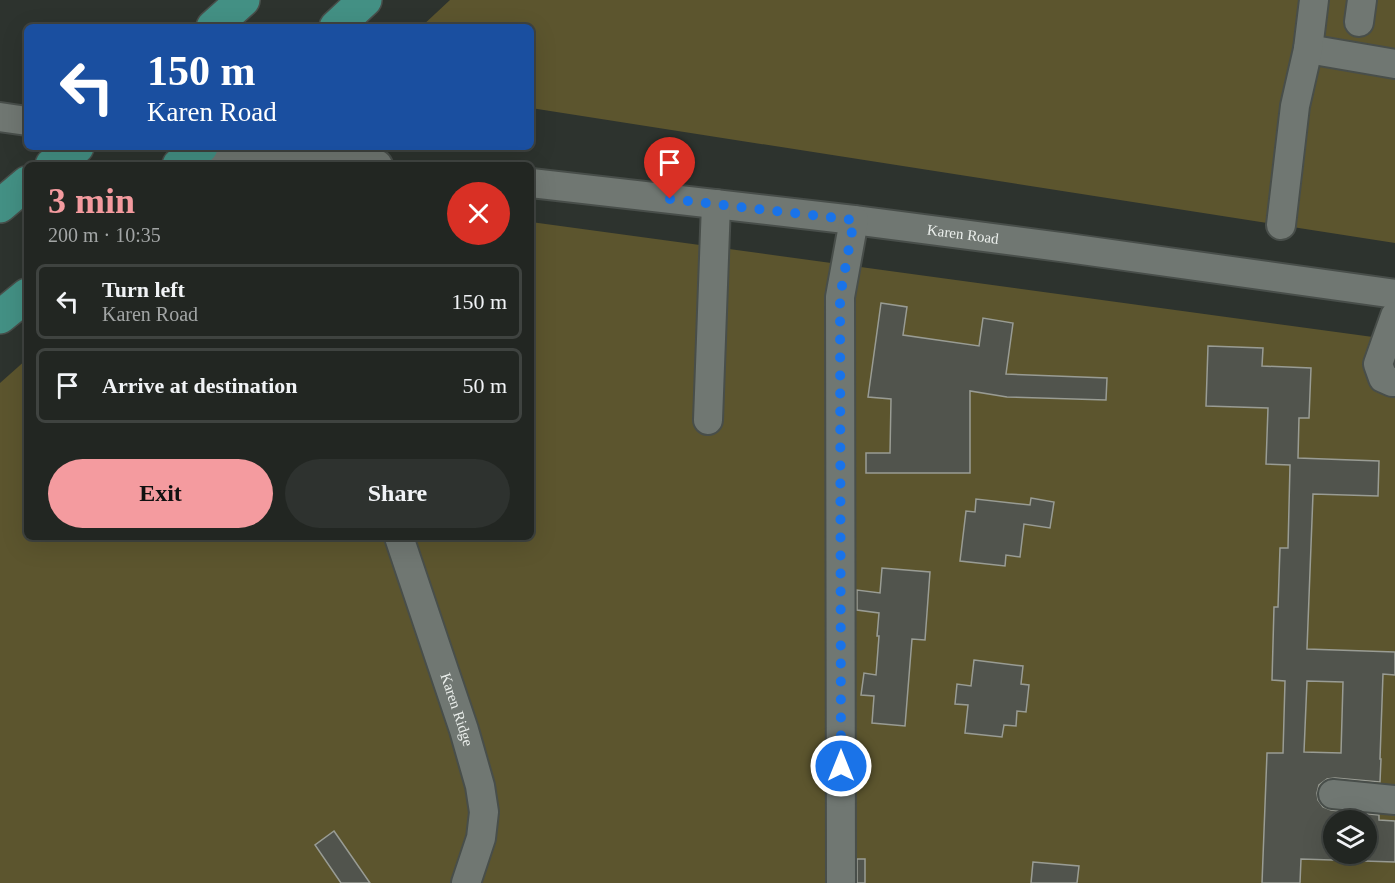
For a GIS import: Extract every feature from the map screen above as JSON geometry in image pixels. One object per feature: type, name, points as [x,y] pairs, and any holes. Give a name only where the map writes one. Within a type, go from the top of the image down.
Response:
[{"type":"main road","points":[[216,24],[243,0]]},
{"type":"main road","points":[[339,24],[365,0]]},
{"type":"main road","points":[[55,162],[73,150]]},
{"type":"main road","points":[[0,206],[24,186]]},
{"type":"main road","points":[[0,318],[24,297]]},
{"type":"street","points":[[1298,0],[1299,30],[1308,49]]},
{"type":"street","points":[[1281,225],[1294,106],[1308,49],[1314,0]]},
{"type":"street","points":[[1308,49],[1395,64]]},
{"type":"street","points":[[0,117],[24,121]]},
{"type":"street","points":[[192,154],[328,162]]},
{"type":"street","name":"Karen Road","points":[[534,183],[854,220],[1395,294]]},
{"type":"street","points":[[708,420],[716,204]]},
{"type":"street","points":[[841,883],[840,297],[854,220]]},
{"type":"street","points":[[1395,316],[1378,364],[1383,378],[1395,382]]},
{"type":"street","name":"Karen Ridge","points":[[400,540],[464,730],[480,786],[484,812],[481,838],[466,883]]},
{"type":"street","points":[[1332,794],[1395,800]]},
{"type":"shaded area","points":[[450,0],[1395,0],[1395,243],[534,108],[534,24],[424,24]]},
{"type":"shaded area","points":[[534,222],[1395,340],[1395,883],[0,883],[0,383],[24,362],[24,540],[534,540]]},
{"type":"building","points":[[881,303],[907,307],[903,335],[979,346],[983,318],[1013,323],[1006,374],[1107,378],[1106,400],[1007,397],[970,391],[970,473],[866,473],[866,453],[890,453],[891,399],[868,397]]},
{"type":"building","points":[[1208,346],[1263,348],[1262,366],[1311,368],[1309,418],[1299,418],[1298,458],[1379,461],[1378,496],[1313,494],[1307,649],[1395,652],[1395,675],[1383,674],[1380,782],[1335,778],[1327,779],[1319,785],[1318,800],[1323,807],[1331,810],[1323,810],[1323,860],[1301,859],[1300,883],[1262,883],[1267,753],[1283,753],[1285,681],[1272,680],[1274,607],[1278,607],[1280,548],[1288,548],[1290,465],[1266,464],[1268,408],[1206,406]],"holes":[[[1307,681],[1343,682],[1341,753],[1304,752]]]},
{"type":"building","points":[[1031,498],[1054,502],[1050,528],[1024,524],[1020,557],[1006,555],[1005,566],[960,561],[966,511],[975,512],[976,499],[1030,505]]},
{"type":"building","points":[[882,568],[930,572],[925,640],[912,639],[905,726],[872,723],[874,696],[861,695],[864,673],[876,675],[879,613],[857,610],[857,590],[880,593]]},
{"type":"building","points":[[974,660],[1023,666],[1021,684],[1029,685],[1026,712],[1017,711],[1016,726],[1004,725],[1002,737],[965,733],[968,705],[955,704],[957,684],[971,686]]},
{"type":"building","points":[[1377,815],[1379,820],[1395,821],[1395,862],[1377,861]]},
{"type":"building","points":[[334,831],[370,883],[341,883],[315,845]]},
{"type":"building","points":[[857,859],[865,859],[865,883],[857,883]]},
{"type":"building","points":[[1033,862],[1079,866],[1077,883],[1031,883]]},
{"type":"route","points":[[670,199],[854,220],[840,297],[841,766]]}]
